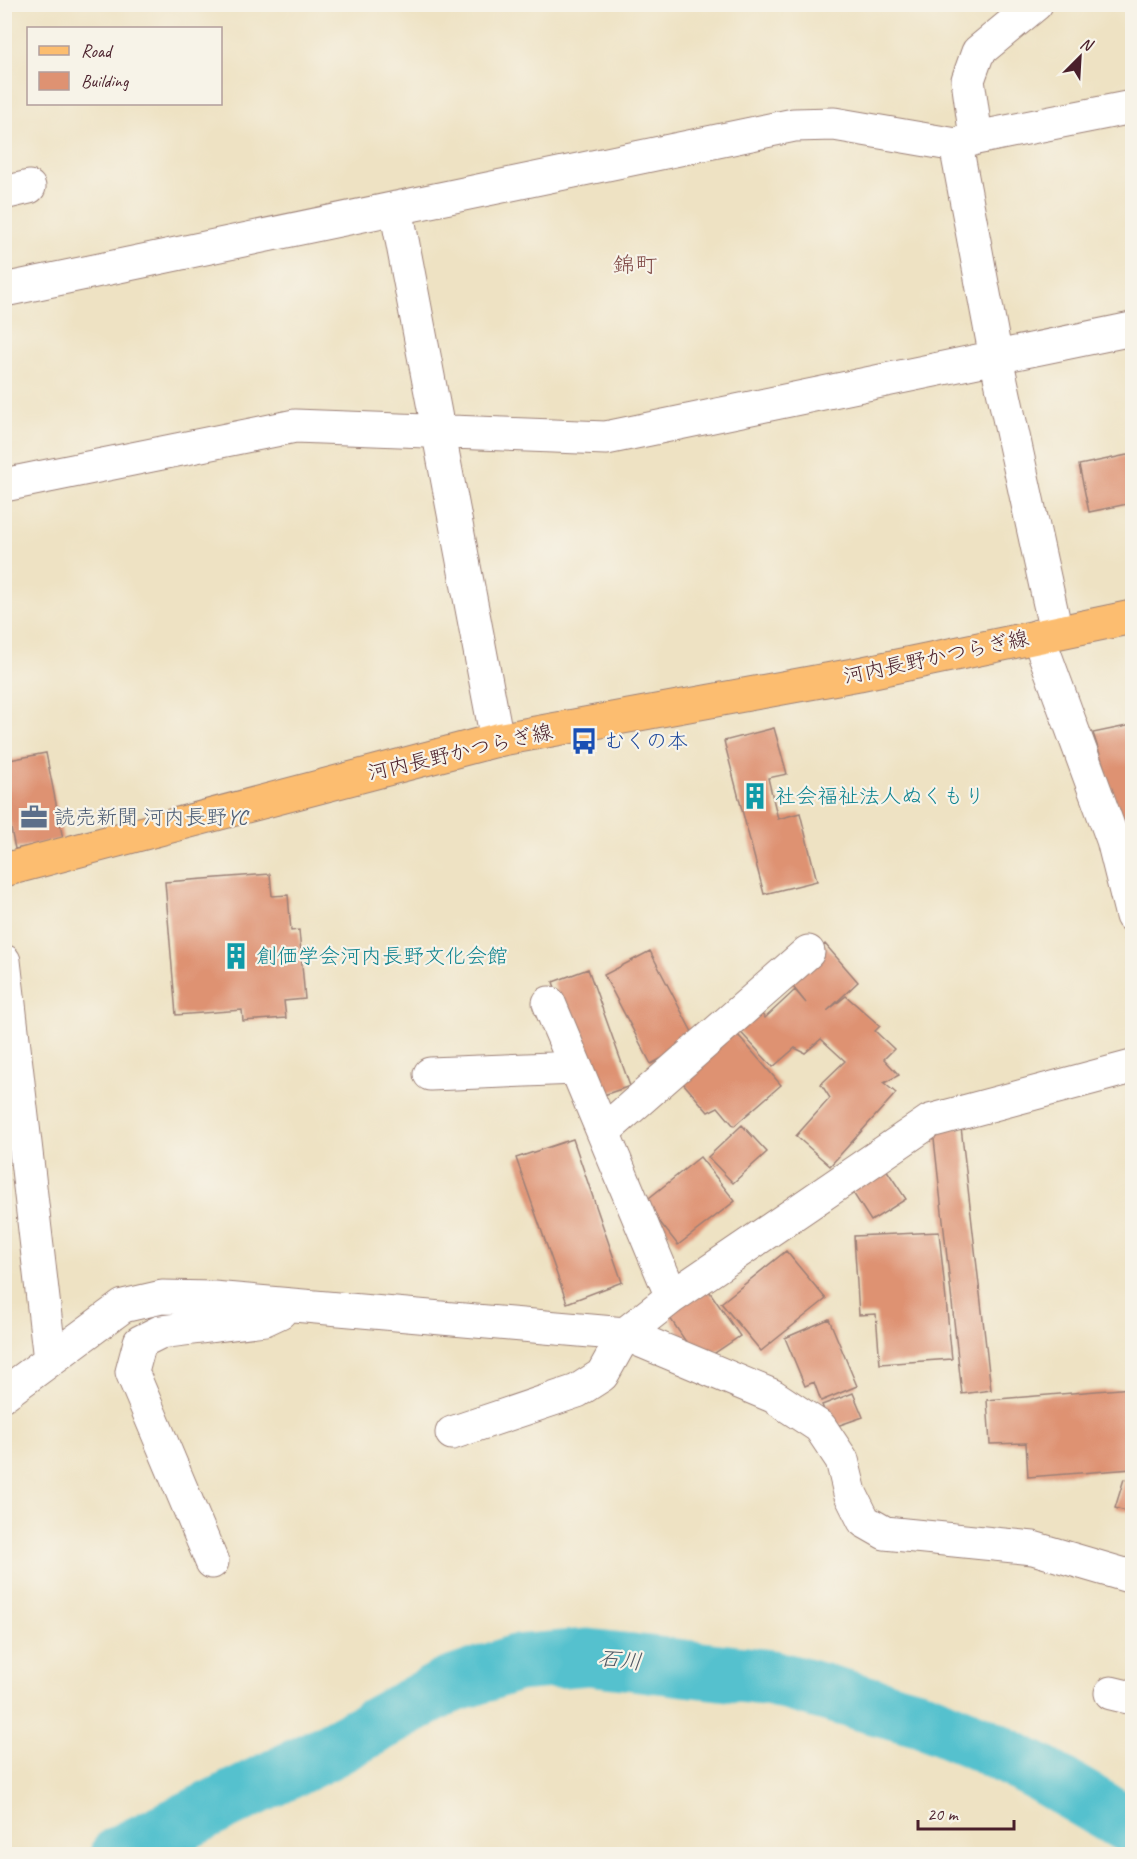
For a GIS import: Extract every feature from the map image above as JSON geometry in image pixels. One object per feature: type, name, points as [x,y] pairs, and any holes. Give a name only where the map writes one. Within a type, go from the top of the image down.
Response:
[{"type":"main road","name":"河内長野かつらぎ線","points":[[4,870],[497,740],[859,674],[1132,617]]},
{"type":"street","points":[[1036,4],[978,52],[968,80],[966,142],[996,357],[1047,634],[1113,840],[1132,916]]},
{"type":"street","points":[[4,290],[794,125],[834,124],[966,142],[1132,107]]},
{"type":"street","points":[[396,208],[497,740]]},
{"type":"street","points":[[4,485],[295,426],[440,434],[606,438],[1132,329]]},
{"type":"street","points":[[603,1132],[808,952]]},
{"type":"street","points":[[4,961],[50,1360]]},
{"type":"street","points":[[549,1003],[672,1297]]},
{"type":"street","points":[[452,1433],[577,1391],[602,1375],[625,1334],[672,1297],[930,1121],[1132,1067]]},
{"type":"street","points":[[430,1074],[576,1068]]},
{"type":"street","points":[[4,1394],[123,1306],[162,1297],[213,1298],[625,1334],[773,1396],[820,1427],[842,1460],[850,1493],[864,1521],[885,1533],[1033,1548],[1132,1577]]},
{"type":"street","points":[[212,1563],[132,1372],[140,1342],[160,1332],[265,1319],[297,1305]]},
{"type":"building","points":[[1132,454],[1132,503],[1089,512],[1079,465]]},
{"type":"building","points":[[1132,725],[1132,827],[1124,829],[1093,733]]},
{"type":"building","name":"社会福祉法人ぬくもり","points":[[774,728],[787,774],[768,778],[778,819],[800,813],[817,881],[764,894],[724,741]]},
{"type":"building","name":"読売新聞 河内長野YC","points":[[46,753],[63,839],[15,849],[4,794],[4,761]]},
{"type":"building","name":"創価学会河内長野文化会館","points":[[270,874],[272,896],[288,895],[291,931],[299,930],[305,999],[284,1001],[286,1018],[243,1021],[242,1010],[176,1015],[165,882]]},
{"type":"building","points":[[825,944],[858,982],[827,1011],[846,996],[880,1026],[875,1031],[894,1049],[884,1059],[899,1075],[884,1083],[896,1093],[830,1166],[796,1136],[830,1098],[821,1084],[845,1061],[821,1039],[805,1053],[795,1048],[773,1067],[733,1024],[754,1005],[765,1018],[795,990],[806,1003],[786,978]]},
{"type":"building","points":[[650,951],[696,1040],[651,1064],[604,975]]},
{"type":"building","points":[[588,969],[630,1086],[595,1098],[553,982]]},
{"type":"building","points":[[732,1028],[781,1085],[734,1126],[718,1107],[708,1112],[677,1076]]},
{"type":"building","points":[[742,1125],[767,1152],[733,1183],[708,1157]]},
{"type":"building","points":[[961,1127],[991,1390],[962,1394],[933,1130]]},
{"type":"building","points":[[573,1139],[622,1282],[567,1303],[516,1158]]},
{"type":"building","points":[[700,1157],[735,1201],[678,1245],[644,1202]]},
{"type":"building","points":[[884,1166],[906,1199],[871,1221],[850,1188]]},
{"type":"building","points":[[939,1232],[952,1359],[880,1364],[876,1314],[859,1315],[854,1236]]},
{"type":"building","points":[[786,1251],[826,1299],[761,1351],[721,1303]]},
{"type":"building","points":[[705,1285],[740,1336],[700,1363],[666,1312]]},
{"type":"building","points":[[829,1319],[857,1386],[821,1401],[814,1382],[805,1386],[785,1338]]},
{"type":"building","points":[[1132,1388],[1132,1469],[1028,1477],[1026,1443],[990,1444],[987,1400]]},
{"type":"building","points":[[853,1393],[863,1417],[831,1428],[822,1405]]},
{"type":"building","points":[[1124,1479],[1132,1481],[1132,1513],[1115,1508]]},
{"type":"waterway","name":"石川","points":[[119,1854],[327,1752],[446,1687],[516,1663],[588,1657],[772,1678],[925,1720],[980,1743],[1041,1774],[1132,1827]]},
{"type":"place","name":"むくの本","points":[[584,741]]},
{"type":"place","name":"社会福祉法人ぬくもり","points":[[755,796]]},
{"type":"place","name":"読売新聞 河内長野YC","points":[[34,817]]},
{"type":"place","name":"創価学会河内長野文化会館","points":[[236,956]]},
{"type":"district","name":"錦町","points":[[635,265]]}]
